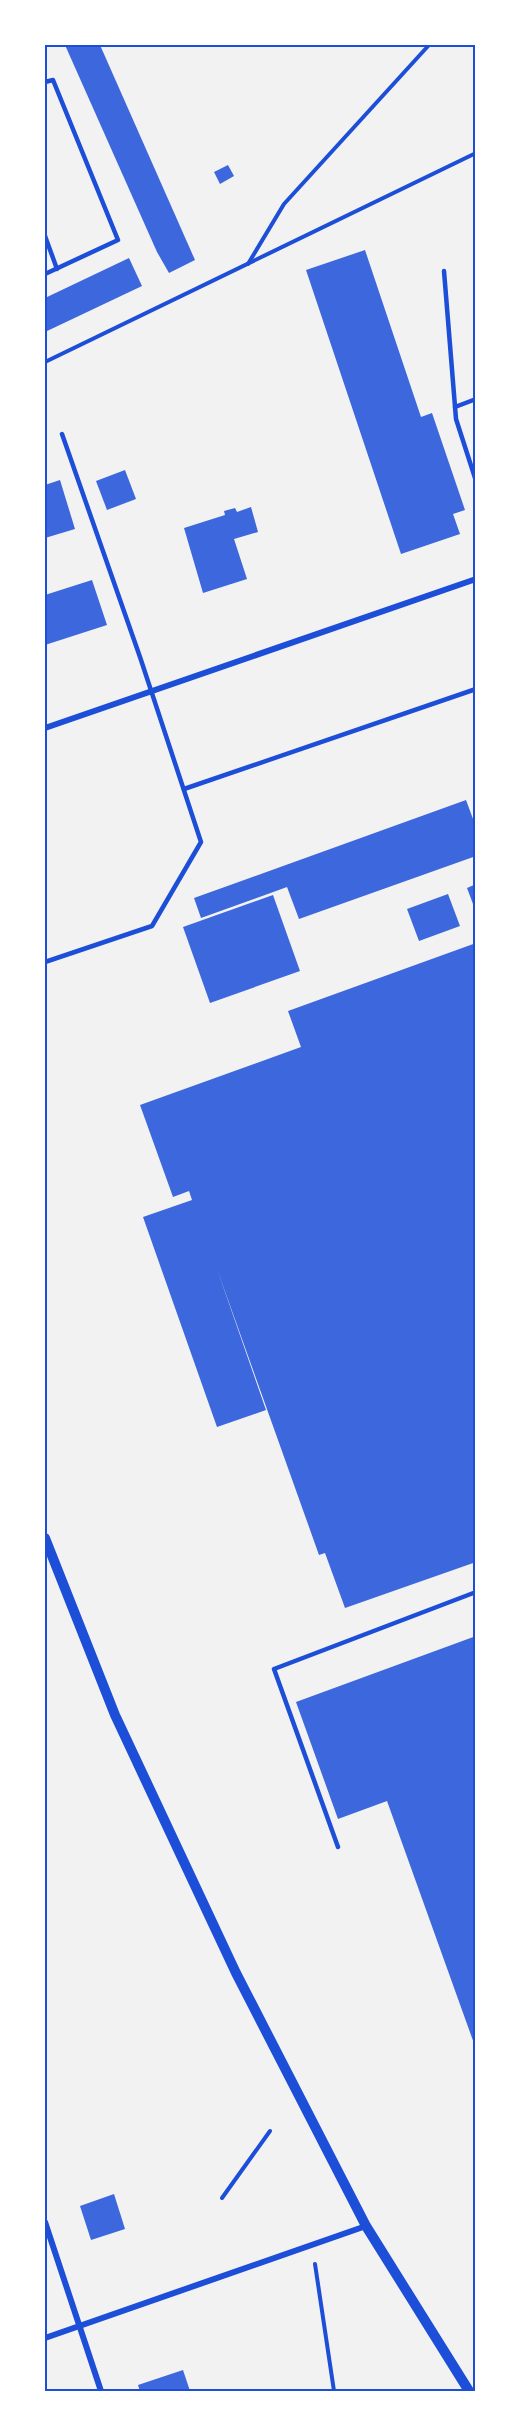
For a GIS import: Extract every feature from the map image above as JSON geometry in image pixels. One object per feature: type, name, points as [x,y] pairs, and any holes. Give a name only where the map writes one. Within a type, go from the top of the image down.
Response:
[{"type":"street","points":[[45,728],[476,579]]},
{"type":"street","points":[[45,1538],[116,1715],[231,1962],[366,2226],[469,2391]]},
{"type":"street","points":[[45,2222],[101,2391]]},
{"type":"street","points":[[45,2338],[366,2226]]},
{"type":"lane","points":[[45,82],[53,80],[118,240],[45,274]]},
{"type":"lane","points":[[45,236],[57,269]]},
{"type":"lane","points":[[444,271],[456,418],[476,481]]},
{"type":"lane","points":[[455,407],[476,399]]},
{"type":"lane","points":[[45,962],[152,926],[201,842],[62,434]]},
{"type":"lane","points":[[184,789],[476,688]]},
{"type":"lane","points":[[338,1846],[274,1669],[476,1592]]},
{"type":"path","points":[[247,264],[284,204],[429,45]]},
{"type":"path","points":[[45,362],[476,153]]},
{"type":"path","points":[[222,2198],[270,2131]]},
{"type":"path","points":[[315,2264],[334,2391]]},
{"type":"building","points":[[65,45],[100,45],[195,260],[169,273],[157,252]]},
{"type":"building","points":[[228,165],[234,176],[220,184],[214,172]]},
{"type":"building","points":[[365,250],[421,417],[432,413],[465,510],[453,514],[460,534],[401,554],[306,270]]},
{"type":"building","points":[[129,258],[142,286],[45,332],[45,298]]},
{"type":"building","points":[[125,470],[136,499],[107,510],[96,481]]},
{"type":"building","points":[[60,480],[75,529],[45,538],[45,485]]},
{"type":"building","points":[[251,507],[258,532],[234,539],[247,579],[203,593],[184,528],[225,515],[224,511],[235,508],[237,512]]},
{"type":"building","points":[[92,580],[107,625],[45,645],[45,595]]},
{"type":"building","points":[[466,800],[476,827],[476,856],[299,919],[287,887],[201,918],[194,898]]},
{"type":"building","points":[[476,884],[476,912],[467,888]]},
{"type":"building","points":[[448,894],[460,926],[419,941],[407,909]]},
{"type":"building","points":[[273,895],[300,971],[210,1003],[183,927]]},
{"type":"building","points":[[476,943],[476,1562],[345,1608],[325,1553],[319,1555],[217,1269],[266,1410],[217,1427],[143,1217],[192,1200],[189,1191],[173,1197],[140,1105],[301,1047],[288,1011]]},
{"type":"building","points":[[476,1636],[476,2049],[387,1801],[338,1819],[296,1702]]},
{"type":"building","points":[[114,2194],[125,2229],[91,2240],[80,2206]]},
{"type":"building","points":[[183,2370],[190,2391],[140,2391],[138,2385]]}]
